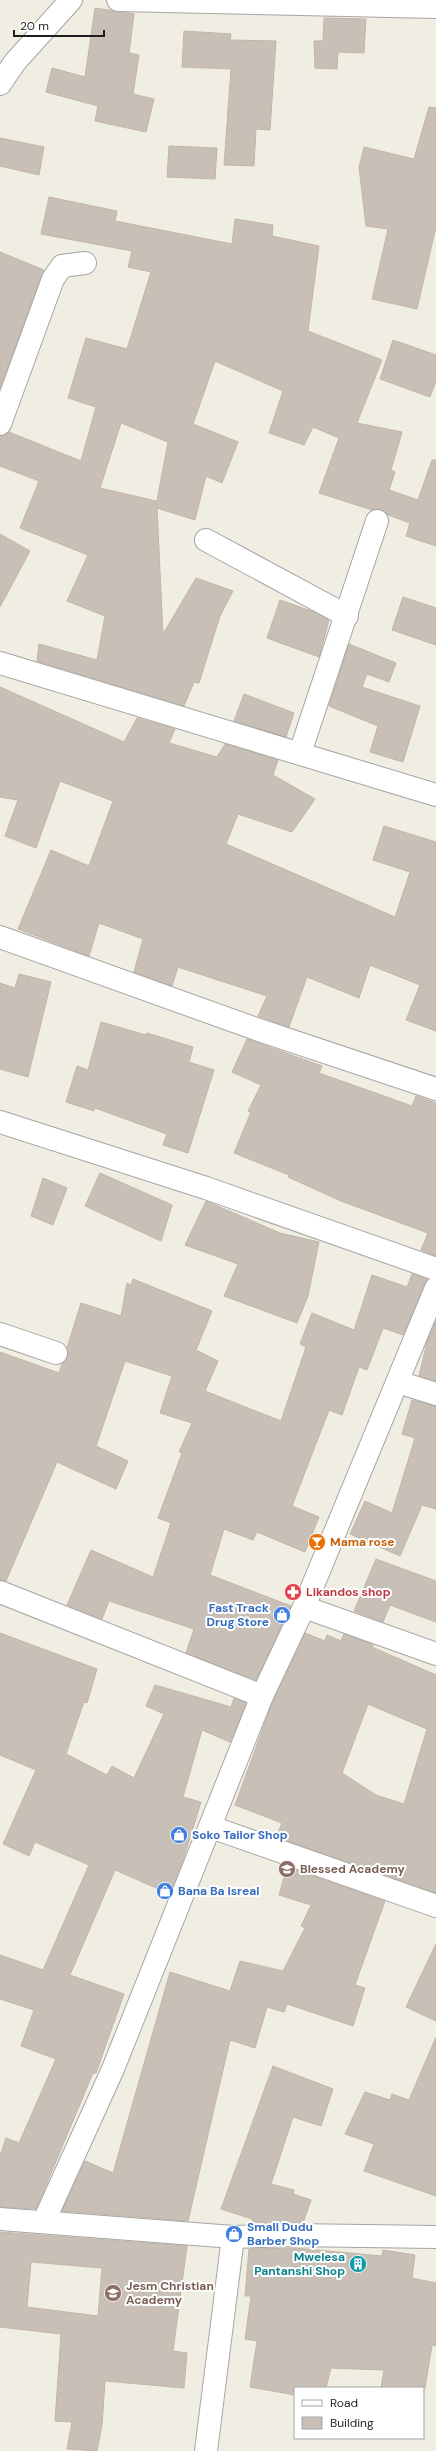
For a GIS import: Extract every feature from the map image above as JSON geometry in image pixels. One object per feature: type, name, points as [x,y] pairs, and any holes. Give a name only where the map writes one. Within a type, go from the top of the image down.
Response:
[{"type":"street","points":[[0,84],[15,62],[71,0]]},
{"type":"street","points":[[118,0],[436,7]]},
{"type":"street","points":[[0,424],[53,279],[62,266],[85,264]]},
{"type":"street","points":[[300,753],[347,616],[377,521]]},
{"type":"street","points":[[206,540],[347,616]]},
{"type":"street","points":[[0,663],[436,795]]},
{"type":"street","points":[[0,937],[256,1029],[436,1089]]},
{"type":"street","points":[[0,1122],[206,1188],[436,1269]]},
{"type":"street","points":[[44,2221],[113,2070],[211,1828],[262,1696],[304,1607],[436,1288]]},
{"type":"street","points":[[0,1334],[56,1353]]},
{"type":"street","points":[[398,1382],[436,1394]]},
{"type":"street","points":[[0,1592],[262,1696]]},
{"type":"street","points":[[304,1607],[436,1654]]},
{"type":"street","points":[[211,1828],[436,1906]]},
{"type":"street","points":[[0,2219],[44,2221],[233,2237],[291,2235],[436,2237]]},
{"type":"street","points":[[206,2451],[233,2237]]},
{"type":"building","points":[[95,8],[134,14],[129,53],[139,55],[133,94],[154,99],[146,132],[95,121],[98,106],[46,92],[52,68],[85,77]]},
{"type":"building","points":[[324,18],[366,19],[364,53],[338,52],[337,69],[315,68],[314,41],[323,41]]},
{"type":"building","points":[[184,31],[231,34],[230,40],[276,41],[270,130],[256,129],[254,166],[224,165],[231,69],[182,67]]},
{"type":"building","points":[[429,107],[436,108],[436,227],[417,309],[372,299],[388,229],[366,226],[359,167],[364,147],[414,159]]},
{"type":"building","points":[[0,138],[44,147],[39,175],[0,166]]},
{"type":"building","points":[[169,146],[217,148],[215,179],[167,177]]},
{"type":"building","points":[[49,197],[117,211],[115,221],[232,244],[235,219],[273,225],[272,236],[319,246],[308,331],[382,360],[357,423],[402,432],[391,470],[395,472],[389,490],[418,500],[432,460],[436,460],[436,546],[406,536],[410,523],[388,515],[381,509],[372,510],[319,493],[339,438],[313,427],[304,445],[269,433],[283,391],[215,361],[193,424],[238,442],[222,483],[206,476],[195,520],[157,508],[163,634],[196,578],[233,591],[220,616],[199,683],[194,682],[184,706],[37,661],[39,644],[97,660],[105,616],[67,601],[88,555],[20,528],[39,481],[0,466],[0,436],[9,432],[81,461],[96,407],[68,398],[86,338],[127,349],[151,272],[128,267],[132,251],[41,234]],"holes":[[[121,423],[168,442],[156,506],[156,501],[100,488]]]},
{"type":"building","points":[[0,252],[44,270],[0,388]]},
{"type":"building","points":[[393,340],[436,355],[436,381],[430,397],[380,379]]},
{"type":"building","points":[[0,534],[30,551],[0,607]]},
{"type":"building","points":[[403,597],[436,608],[436,645],[392,630]]},
{"type":"building","points":[[280,600],[314,612],[329,620],[319,657],[267,638]]},
{"type":"building","points":[[349,644],[396,663],[389,682],[367,674],[362,687],[420,706],[403,762],[370,752],[378,726],[329,706]]},
{"type":"building","points":[[0,687],[124,742],[137,718],[175,729],[169,743],[217,757],[225,744],[278,760],[273,775],[315,799],[292,832],[238,814],[226,844],[395,917],[410,872],[373,860],[384,826],[436,842],[436,1031],[406,1020],[420,985],[370,965],[359,998],[307,977],[289,1027],[258,1016],[267,996],[178,967],[172,986],[134,972],[143,939],[99,923],[89,956],[18,929],[51,850],[89,866],[113,801],[60,781],[36,848],[5,836],[18,800],[0,797]]},
{"type":"building","points":[[244,694],[294,713],[286,737],[234,721]]},
{"type":"building","points":[[19,974],[51,982],[28,1077],[0,1069],[0,983],[15,988]]},
{"type":"building","points":[[101,1022],[146,1035],[147,1033],[193,1047],[189,1062],[214,1070],[188,1153],[163,1145],[167,1134],[95,1108],[94,1111],[66,1102],[77,1066],[88,1070]]},
{"type":"building","points":[[247,1039],[322,1066],[319,1073],[412,1106],[416,1096],[436,1103],[436,1256],[421,1250],[428,1233],[341,1201],[288,1177],[289,1175],[234,1153],[251,1112],[248,1111],[261,1085],[232,1072]]},
{"type":"building","points":[[100,1173],[172,1205],[161,1241],[85,1206]]},
{"type":"building","points":[[43,1178],[67,1188],[53,1225],[31,1216]]},
{"type":"building","points":[[206,1201],[280,1233],[319,1242],[308,1296],[297,1323],[224,1296],[238,1264],[185,1245]]},
{"type":"building","points":[[412,1274],[427,1279],[403,1335],[383,1328],[367,1370],[359,1367],[342,1415],[329,1410],[292,1506],[319,1517],[305,1552],[257,1532],[253,1540],[224,1529],[210,1575],[291,1606],[256,1680],[186,1653],[194,1629],[109,1601],[102,1619],[67,1605],[91,1550],[153,1577],[171,1523],[158,1518],[182,1453],[179,1452],[192,1423],[160,1413],[172,1376],[125,1361],[96,1446],[128,1461],[116,1489],[57,1462],[6,1581],[0,1580],[0,1352],[59,1373],[62,1364],[68,1357],[67,1348],[81,1303],[121,1316],[127,1283],[131,1285],[133,1279],[212,1311],[196,1350],[218,1361],[205,1391],[281,1421],[306,1347],[300,1344],[312,1313],[354,1330],[372,1275],[407,1287]]},
{"type":"building","points":[[436,1321],[436,1381],[419,1376],[427,1342]]},
{"type":"building","points":[[412,1400],[436,1406],[436,1509],[422,1505],[400,1556],[350,1534],[365,1501],[392,1513],[415,1438],[402,1434]]},
{"type":"building","points":[[376,1559],[436,1581],[436,1622],[390,1605],[383,1622],[354,1611]]},
{"type":"building","points":[[0,1633],[97,1669],[87,1703],[84,1702],[66,1754],[107,1775],[112,1766],[134,1778],[164,1714],[146,1706],[155,1685],[231,1707],[234,1698],[246,1703],[230,1742],[202,1730],[183,1797],[201,1802],[184,1857],[170,1894],[115,1870],[70,1975],[124,1994],[96,2073],[93,2073],[36,2209],[0,2207],[0,2156],[6,2138],[19,2143],[56,2059],[21,2046],[34,2010],[0,1999],[0,1955],[43,1970],[89,1865],[35,1842],[29,1856],[3,1844],[36,1770],[0,1755]]},
{"type":"building","points":[[305,1633],[325,1641],[327,1635],[341,1641],[344,1634],[373,1645],[372,1647],[436,1675],[436,1893],[276,1837],[282,1823],[235,1805],[273,1701]],"holes":[[[368,1704],[427,1729],[404,1804],[376,1795],[342,1773]]]},
{"type":"building","points":[[287,1867],[385,1901],[355,1985],[365,1988],[353,2026],[287,2004],[284,2012],[267,2007],[255,2048],[230,2040],[188,2221],[62,2211],[85,2161],[113,2173],[170,1972],[230,1991],[240,1961],[283,1971],[305,1928],[301,1926],[311,1905],[279,1895]]},
{"type":"building","points":[[436,1944],[436,2021],[406,2007]]},
{"type":"building","points":[[436,2037],[436,2196],[364,2171],[374,2144],[345,2134],[365,2092],[390,2100],[392,2094],[409,2100]]},
{"type":"building","points":[[273,2066],[333,2089],[321,2126],[293,2117],[271,2184],[294,2190],[293,2194],[311,2200],[303,2223],[252,2224],[252,2219],[221,2209]]},
{"type":"building","points":[[0,2232],[187,2246],[173,2351],[187,2353],[184,2388],[105,2381],[102,2425],[97,2451],[67,2449],[72,2422],[55,2421],[61,2334],[0,2327]],"holes":[[[31,2262],[102,2268],[98,2316],[27,2307]]]},
{"type":"building","points":[[295,2248],[382,2256],[383,2250],[415,2255],[412,2278],[436,2283],[436,2346],[432,2345],[425,2388],[381,2387],[384,2370],[331,2368],[326,2387],[294,2387],[294,2395],[250,2387],[257,2341],[245,2339],[251,2296],[245,2296],[249,2249]]},
{"type":"place","name":"Mama rose","points":[[317,1542]]},
{"type":"place","name":"Likandos shop","points":[[293,1592]]},
{"type":"place","name":"Fast Track Drug Store","points":[[282,1615]]},
{"type":"place","name":"Soko Tailor Shop","points":[[179,1835]]},
{"type":"place","name":"Blessed Academy","points":[[287,1869]]},
{"type":"place","name":"Bana Ba Isreal","points":[[165,1891]]},
{"type":"place","name":"Small Dudu Barber Shop","points":[[234,2234]]},
{"type":"place","name":"Mwelesa Pantanshi Shop","points":[[358,2264]]},
{"type":"place","name":"Jesm Christian Academy","points":[[113,2293]]}]
